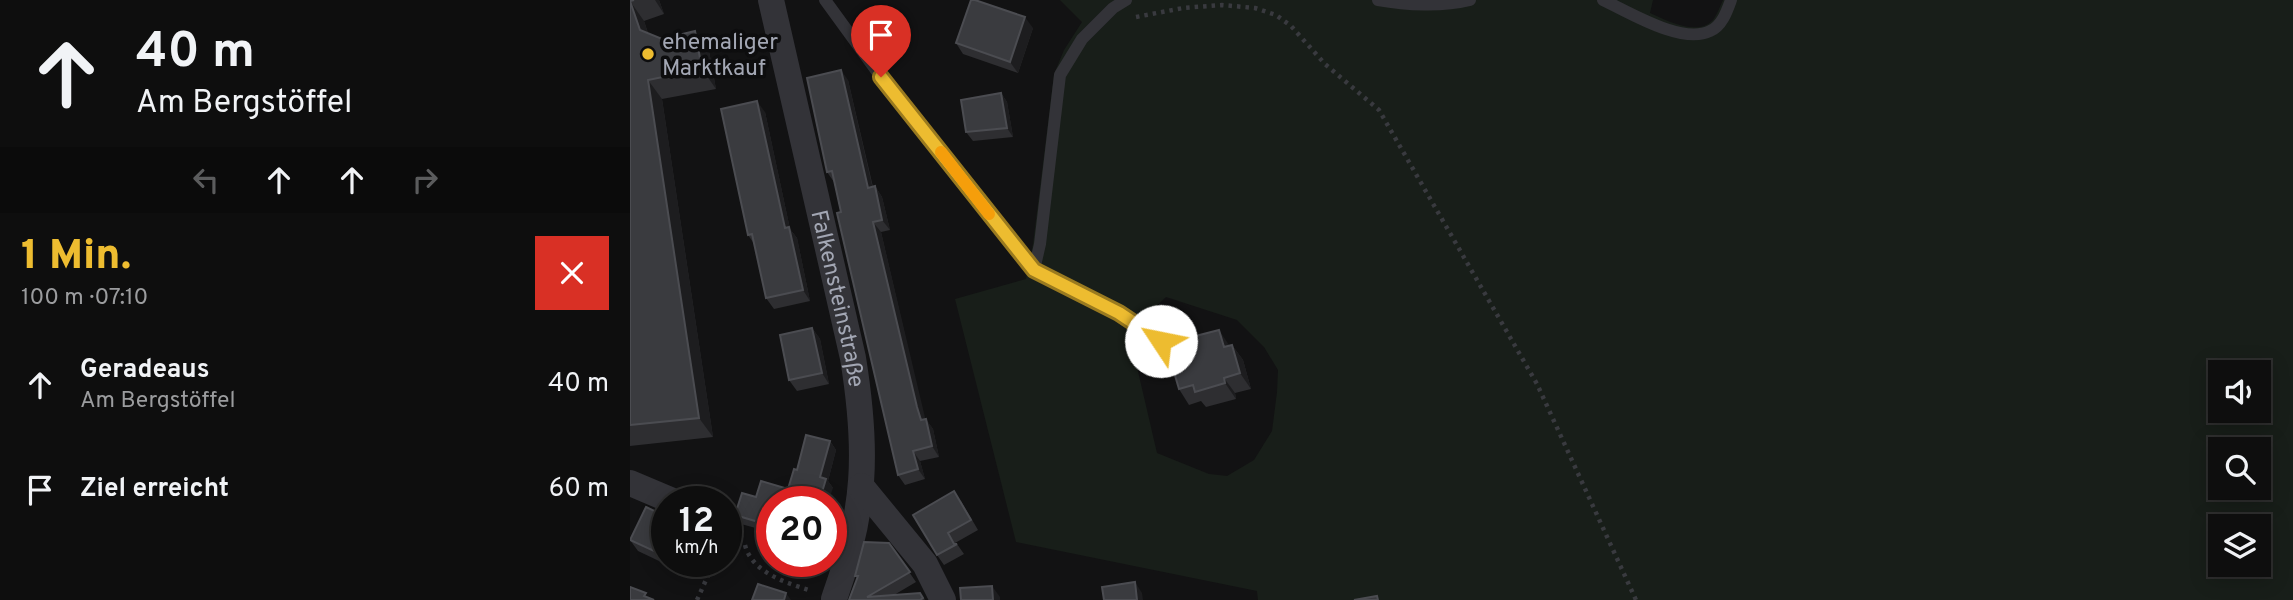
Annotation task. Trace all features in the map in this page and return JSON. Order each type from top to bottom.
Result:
[{"type":"street","name":"Falkensteinstraße","points":[[771,0],[853,358],[861,406],[863,459],[857,523],[834,599]]},
{"type":"street","points":[[630,484],[651,492]]},
{"type":"street","points":[[861,486],[925,564],[943,600]]},
{"type":"lane","points":[[825,0],[881,77],[1034,270],[1119,313],[1161,341]]},
{"type":"lane","points":[[1034,270],[1040,244],[1060,75],[1082,39],[1126,0]]},
{"type":"lane","points":[[1378,0],[1398,3],[1459,3],[1470,0]]},
{"type":"lane","points":[[1603,0],[1668,31],[1690,34],[1710,32],[1723,19],[1731,0]]},
{"type":"path","points":[[1097,24],[1183,8],[1222,5],[1255,8],[1276,15],[1291,26],[1325,64],[1379,110],[1537,384],[1636,600]]},
{"type":"path","points":[[746,544],[748,555],[757,567],[794,585],[834,599]]},
{"type":"path","points":[[697,600],[707,577]]},
{"type":"shaded area","points":[[1060,0],[1653,0],[1650,13],[1682,26],[1699,27],[1713,20],[1723,0],[2293,0],[2293,600],[1258,600],[1257,591],[1016,542],[955,299],[1026,279],[1033,244],[1054,74],[1064,50],[1082,22]],"holes":[[[1166,297],[1237,320],[1264,347],[1278,370],[1272,431],[1254,460],[1227,476],[1209,474],[1157,453],[1130,337],[1145,317]]]},
{"type":"building","points":[[971,0],[1025,17],[1010,62],[956,43]]},
{"type":"building","points":[[630,1],[640,30],[662,39],[695,31],[702,69],[648,80],[699,418],[630,425]]},
{"type":"building","points":[[841,70],[868,188],[875,186],[882,220],[873,222],[917,407],[921,420],[926,419],[932,446],[913,451],[918,469],[898,475],[837,213],[841,212],[832,171],[827,172],[807,78]]},
{"type":"building","points":[[1001,93],[1007,128],[966,132],[961,100]]},
{"type":"building","points":[[757,101],[785,228],[789,227],[803,290],[766,298],[752,234],[748,235],[721,109]]},
{"type":"building","points":[[812,328],[822,373],[789,380],[780,335]]},
{"type":"building","points":[[1219,330],[1224,347],[1232,345],[1240,373],[1224,378],[1225,383],[1195,392],[1193,385],[1179,389],[1169,355],[1175,353],[1172,342]]},
{"type":"building","points":[[806,435],[830,441],[820,477],[826,479],[824,486],[789,486],[794,469],[797,470]]},
{"type":"building","points":[[761,481],[778,486],[759,486]]},
{"type":"building","points":[[954,491],[971,520],[948,533],[954,544],[957,544],[937,555],[913,515]]},
{"type":"building","points":[[742,493],[756,497],[756,521],[742,517]]},
{"type":"building","points":[[646,507],[651,509],[651,550],[630,540]]},
{"type":"building","points":[[864,542],[889,543],[910,572],[867,597],[920,593],[923,598],[849,600],[858,576],[855,576]]},
{"type":"building","points":[[1135,582],[1137,600],[1104,600],[1102,587]]},
{"type":"building","points":[[758,584],[786,593],[784,600],[752,600]]},
{"type":"building","points":[[992,586],[993,600],[961,600],[960,588]]},
{"type":"building","points":[[630,587],[646,593],[644,596],[654,600],[630,600]]},
{"type":"building","points":[[1377,596],[1378,600],[1354,600]]},
{"type":"slow traffic","points":[[941,152],[989,214]]},
{"type":"place","name":"ehemaliger Marktkauf","points":[[648,54]]},
{"type":"route","points":[[881,77],[1034,270],[1119,313],[1161,341]]}]
